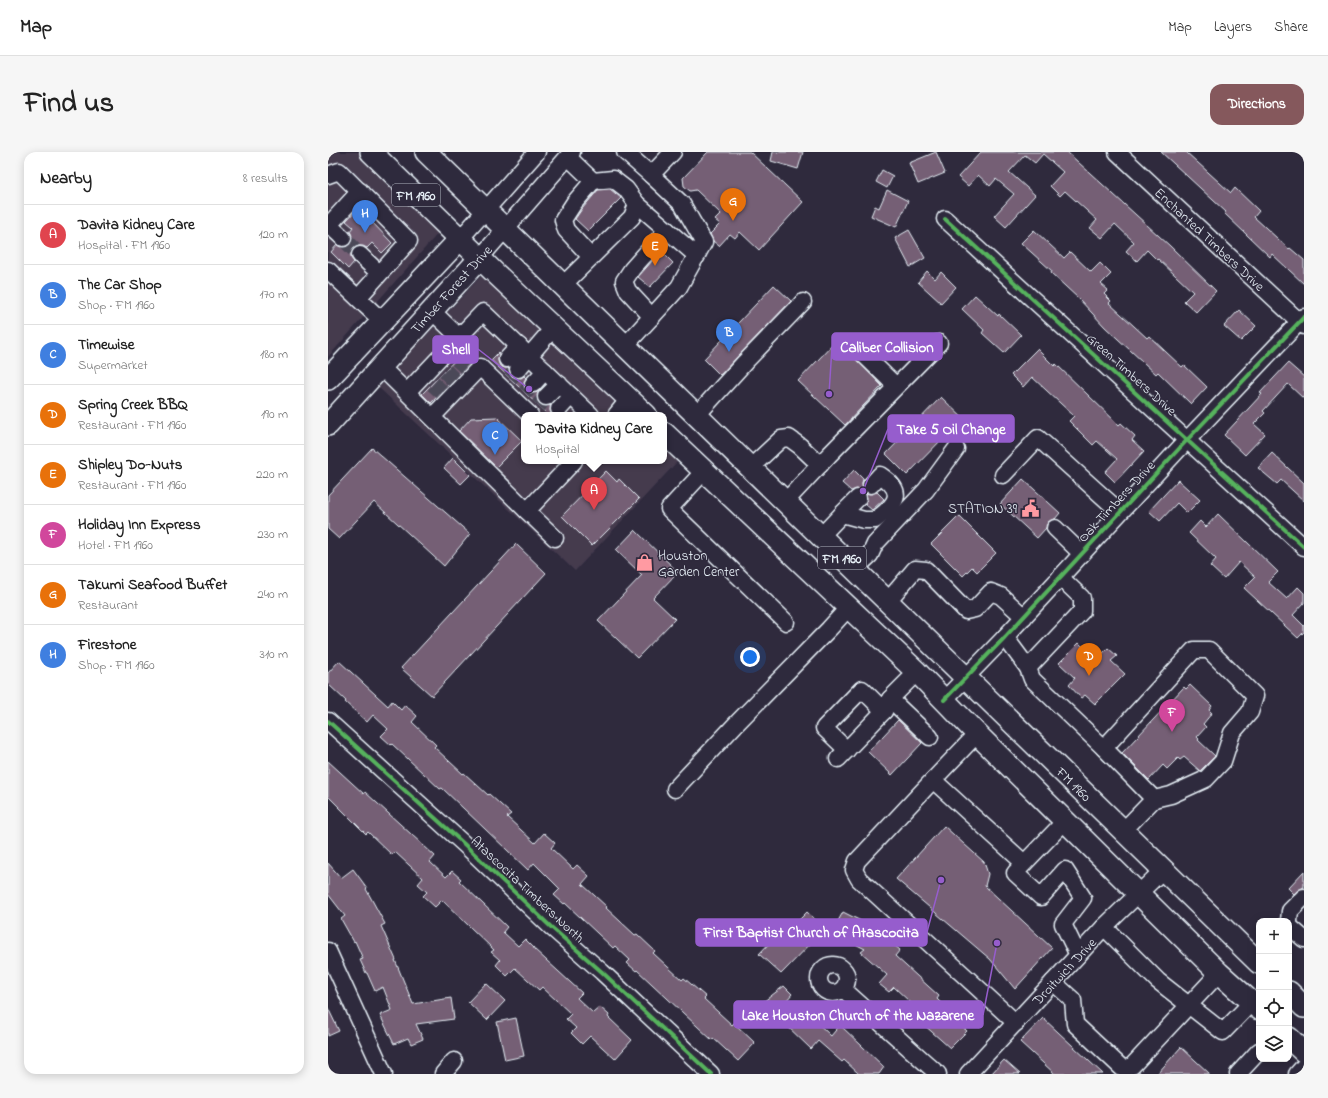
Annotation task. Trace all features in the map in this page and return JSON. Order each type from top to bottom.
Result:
[{"type":"main road","name":"FM 1960","points":[[371,152],[460,239],[643,412]]},
{"type":"main road","name":"FM 1960","points":[[426,152],[1256,960]]},
{"type":"main road","name":"Timber Forest Drive","points":[[328,379],[460,239]]},
{"type":"main road","name":"Timber Forest Drive","points":[[330,420],[381,367],[480,258]]},
{"type":"main road","name":"FM 1960","points":[[667,436],[917,672],[976,734],[1066,820],[1219,972],[1256,1006]]},
{"type":"main road","points":[[1292,1041],[1304,1052]]},
{"type":"street","name":"Timber Forest Drive","points":[[460,239],[536,152]]},
{"type":"street","points":[[625,152],[682,204],[704,242],[679,287],[625,346]]},
{"type":"street","points":[[650,175],[673,152]]},
{"type":"street","name":"Enchanted Timbers Drive","points":[[1117,152],[1303,322]]},
{"type":"street","name":"Timber Forest Drive","points":[[480,258],[570,155]]},
{"type":"street","points":[[570,155],[593,181]]},
{"type":"street","points":[[328,175],[339,171],[409,241],[358,298]]},
{"type":"street","points":[[591,256],[566,230],[564,220],[574,203],[593,181],[613,179],[626,190],[637,204],[697,256]]},
{"type":"street","points":[[343,238],[328,226],[360,191]]},
{"type":"street","points":[[563,285],[632,217],[637,204]]},
{"type":"street","name":"Green Timbers Drive","points":[[945,219],[1304,546]]},
{"type":"street","points":[[652,317],[628,291],[624,281],[632,269],[667,230]]},
{"type":"street","points":[[360,255],[380,273]]},
{"type":"street","points":[[328,270],[382,321]]},
{"type":"street","points":[[696,416],[803,302]]},
{"type":"street","points":[[432,311],[459,337],[461,362],[437,388],[432,417]]},
{"type":"street","points":[[459,337],[483,312],[587,412]]},
{"type":"street","name":"Oak Timbers Drive","points":[[944,700],[1005,638],[1188,439],[1303,322]]},
{"type":"street","points":[[504,373],[524,351],[554,327]]},
{"type":"street","points":[[785,502],[939,343]]},
{"type":"street","points":[[855,346],[896,386]]},
{"type":"street","points":[[461,362],[504,373],[525,393],[536,408],[559,384]]},
{"type":"street","points":[[407,392],[437,388],[461,362]]},
{"type":"street","points":[[381,367],[555,538]]},
{"type":"street","points":[[525,393],[545,371]]},
{"type":"street","points":[[559,409],[571,396]]},
{"type":"street","points":[[618,412],[629,399]]},
{"type":"street","points":[[750,468],[781,439],[789,438],[820,465]]},
{"type":"street","points":[[1003,475],[1038,438],[1120,512]]},
{"type":"street","points":[[854,570],[870,555],[875,544],[926,490],[956,449]]},
{"type":"street","points":[[527,511],[571,464]]},
{"type":"street","points":[[704,470],[669,509],[786,622]]},
{"type":"street","points":[[842,514],[864,520],[876,520],[893,505],[897,498],[895,490],[889,481],[880,475],[871,485]]},
{"type":"street","points":[[820,537],[858,498]]},
{"type":"street","points":[[1055,528],[1082,554]]},
{"type":"street","points":[[887,602],[915,569],[926,570],[966,611],[975,609],[991,592],[1000,596],[1024,617]]},
{"type":"street","points":[[1028,668],[1082,610],[1082,598],[1060,577]]},
{"type":"street","points":[[675,789],[736,724],[830,629],[849,607]]},
{"type":"street","points":[[1005,638],[1028,668],[1032,679],[1104,748],[1154,799]]},
{"type":"street","points":[[1104,748],[1194,650],[1209,650],[1255,696],[1250,712],[1232,733],[1223,761],[1206,779],[1171,795],[1154,799],[1123,831]]},
{"type":"street","points":[[917,672],[887,705],[843,755],[824,728],[862,689],[887,705],[930,736]]},
{"type":"street","name":"Atascocita Timbers North","points":[[328,721],[464,844],[551,927],[602,972],[711,1074]]},
{"type":"street","points":[[976,734],[857,861],[854,870],[859,880],[1016,1023]]},
{"type":"street","points":[[933,780],[1024,863]]},
{"type":"street","points":[[1066,820],[1015,873],[1041,897],[1065,870],[1083,898],[1063,924],[1078,955]]},
{"type":"street","name":"Droitwich Drive","points":[[968,1074],[1104,927],[1163,870]]},
{"type":"street","points":[[1289,918],[1290,911],[1304,897]]},
{"type":"street","points":[[1104,927],[1158,981],[1223,1032],[1256,1006]]},
{"type":"street","points":[[1292,929],[1304,939]]},
{"type":"street","points":[[328,951],[333,979],[384,1074]]},
{"type":"street","points":[[1054,982],[1073,1000],[1075,1024],[1124,1069],[1132,1066],[1219,972]]},
{"type":"street","points":[[843,989],[938,1074]]},
{"type":"street","points":[[1238,1074],[1256,1054]]},
{"type":"street","points":[[443,1074],[454,1061]]},
{"type":"street","points":[[1297,1074],[1304,1066]]},
{"type":"shaded area","points":[[328,152],[376,152],[449,221],[328,357]]},
{"type":"shaded area","points":[[495,261],[656,412],[521,412],[521,464],[667,464],[667,422],[692,446],[575,571],[378,387]]},
{"type":"building","points":[[708,152],[750,152],[803,202],[759,250],[740,232],[735,238],[730,234],[719,246],[713,241],[710,234],[720,224],[715,220],[721,214],[696,190],[690,191],[684,186],[683,178]]},
{"type":"building","points":[[773,152],[803,152],[798,169],[771,161]]},
{"type":"building","points":[[936,152],[945,173],[918,184],[909,163]]},
{"type":"building","points":[[981,152],[1067,152],[1170,246],[1216,291],[1196,312],[1184,301],[1193,292],[1147,250],[1137,261],[1126,251],[1134,242],[1115,224],[1102,238],[1090,228],[1097,220],[1065,191],[1060,196],[1050,186],[1063,172],[1043,154],[1035,163],[1025,155],[1009,172],[1035,195],[1006,227],[994,216],[1014,194],[996,179],[990,186],[978,175],[968,186],[958,177]]},
{"type":"building","points":[[1161,152],[1186,152],[1231,193],[1235,188],[1259,211],[1254,217],[1289,249],[1290,248],[1304,260],[1304,284],[1272,254],[1270,257],[1224,213],[1226,212]]},
{"type":"building","points":[[882,170],[893,176],[887,188],[876,182]]},
{"type":"building","points":[[610,189],[621,198],[588,231],[575,219],[598,190]]},
{"type":"building","points":[[887,190],[908,201],[896,227],[871,216],[875,206],[879,208]]},
{"type":"building","points":[[359,207],[371,218],[370,220],[392,243],[382,253],[372,243],[367,248],[357,246],[351,252],[351,258],[354,262],[348,269],[331,252],[337,245],[345,247],[350,244],[352,236],[350,231],[353,227],[346,221]]},
{"type":"building","points":[[909,230],[925,258],[910,267],[895,238]]},
{"type":"building","points":[[1034,230],[1064,258],[1070,252],[1091,272],[1100,263],[1111,274],[1101,284],[1108,290],[1104,294],[1111,301],[1109,303],[1147,338],[1149,336],[1182,367],[1184,365],[1207,387],[1191,404],[1158,372],[1156,374],[1105,327],[1079,299],[1051,273],[1052,271],[1021,243]]},
{"type":"building","points":[[661,251],[673,263],[650,287],[638,277]]},
{"type":"building","points":[[927,271],[935,279],[941,272],[956,287],[941,303],[918,282]]},
{"type":"building","points":[[774,285],[791,301],[720,375],[704,359]]},
{"type":"building","points":[[975,295],[998,316],[999,314],[1021,335],[1004,353],[982,333],[984,330],[962,309]]},
{"type":"building","points":[[1239,310],[1256,326],[1241,341],[1224,326]]},
{"type":"building","points":[[837,340],[882,386],[845,425],[798,381]]},
{"type":"building","points":[[467,348],[476,356],[431,403],[422,394]]},
{"type":"building","points":[[1037,349],[1054,366],[1056,364],[1119,425],[1121,423],[1135,436],[1132,440],[1144,451],[1115,482],[1105,472],[1117,459],[1097,441],[1093,445],[1069,421],[1074,416],[1032,377],[1023,387],[1011,375]]},
{"type":"building","points":[[499,352],[498,361],[500,366],[509,368],[509,372],[516,378],[521,378],[524,376],[526,378],[524,386],[526,391],[531,393],[539,391],[537,400],[543,406],[551,405],[550,412],[545,412],[491,360]]},
{"type":"building","points":[[1288,363],[1304,377],[1304,399],[1288,384],[1263,411],[1265,413],[1254,424],[1265,434],[1245,455],[1224,435]]},
{"type":"building","points":[[941,397],[970,425],[957,438],[950,431],[907,475],[886,454]]},
{"type":"building","points":[[497,417],[521,440],[521,442],[496,467],[459,431],[471,418]]},
{"type":"building","points":[[372,448],[470,534],[444,566],[374,502],[339,539],[328,529],[328,495]]},
{"type":"building","points":[[1272,453],[1304,483],[1304,501],[1281,480],[1277,484],[1258,468]]},
{"type":"building","points":[[453,458],[470,475],[461,484],[444,468]]},
{"type":"building","points":[[854,470],[863,479],[862,483],[864,491],[856,489],[851,491],[842,483]]},
{"type":"building","points":[[606,471],[617,482],[619,479],[639,499],[592,546],[562,516]]},
{"type":"building","name":"STATION 39","points":[[1023,479],[1060,513],[1055,519],[1048,522],[1046,528],[1037,538],[1000,504]]},
{"type":"building","points":[[1178,480],[1200,500],[1187,513],[1177,503],[1160,521],[1149,511]]},
{"type":"building","points":[[877,492],[884,499],[872,510],[865,504],[867,500],[866,493],[869,494]]},
{"type":"building","points":[[1218,514],[1278,572],[1268,582],[1287,599],[1298,587],[1304,593],[1304,603],[1293,615],[1304,626],[1304,632],[1298,638],[1244,588],[1255,577],[1239,562],[1224,579],[1210,566],[1216,559],[1189,533],[1200,521],[1206,527]]},
{"type":"building","points":[[959,516],[996,553],[977,572],[972,567],[963,576],[931,544]]},
{"type":"building","points":[[635,530],[678,572],[653,598],[675,619],[637,658],[598,621],[642,575],[616,550]]},
{"type":"building","points":[[516,544],[546,573],[432,696],[401,668]]},
{"type":"building","points":[[1079,643],[1087,651],[1093,645],[1102,654],[1108,648],[1117,656],[1111,661],[1125,674],[1095,704],[1085,695],[1081,698],[1069,685],[1075,678],[1059,663]]},
{"type":"building","points":[[339,661],[388,706],[392,701],[401,710],[405,705],[417,716],[412,722],[436,745],[434,747],[463,774],[464,773],[511,814],[507,817],[535,843],[544,833],[555,843],[551,848],[573,869],[577,865],[589,876],[582,884],[635,935],[637,934],[655,951],[653,953],[682,980],[684,978],[706,997],[704,999],[732,1025],[734,1023],[755,1043],[738,1061],[713,1038],[712,1040],[637,970],[636,971],[627,963],[630,960],[615,946],[613,948],[565,903],[564,904],[554,895],[560,889],[534,863],[528,870],[442,788],[440,789],[392,744],[391,745],[381,736],[388,729],[373,715],[367,722],[345,702],[346,701],[328,684],[328,673]]},
{"type":"building","points":[[1190,685],[1212,706],[1209,710],[1212,713],[1203,724],[1206,727],[1197,737],[1199,739],[1198,740],[1215,756],[1200,771],[1184,757],[1180,760],[1178,758],[1167,769],[1163,765],[1149,780],[1122,753],[1184,687],[1186,689]]},
{"type":"building","points":[[898,720],[922,743],[892,775],[868,752]]},
{"type":"building","points":[[328,761],[364,794],[365,792],[435,856],[430,862],[446,877],[452,871],[461,879],[459,881],[507,927],[503,932],[518,946],[525,939],[582,993],[577,998],[593,1013],[600,1007],[609,1015],[608,1017],[632,1040],[615,1059],[590,1036],[582,1044],[571,1033],[576,1028],[566,1019],[571,1014],[542,987],[539,990],[515,968],[507,976],[496,965],[500,960],[491,952],[494,950],[442,900],[435,907],[423,896],[427,892],[418,884],[423,878],[395,852],[392,855],[368,832],[366,834],[328,796]]},
{"type":"building","points":[[944,826],[984,862],[988,874],[985,886],[1052,948],[1015,989],[990,959],[896,879]]},
{"type":"building","points":[[328,863],[341,878],[353,869],[367,888],[366,889],[385,924],[381,926],[413,1004],[451,998],[454,1019],[416,1024],[423,1039],[411,1044],[408,1038],[394,1044],[380,1015],[392,1010],[383,987],[375,991],[360,960],[363,959],[355,941],[354,942],[341,919],[345,916],[328,894]]},
{"type":"building","points":[[1304,871],[1304,887],[1294,894],[1288,888]]},
{"type":"building","points":[[807,912],[825,929],[781,974],[759,954],[778,934],[782,937]]},
{"type":"building","points":[[843,912],[873,927],[900,950],[895,956],[939,996],[937,999],[942,1004],[935,1012],[955,1028],[959,1024],[967,1031],[950,1048],[923,1024],[907,1007],[911,1003],[894,987],[889,992],[879,984],[887,975],[861,952],[865,949],[832,932]]},
{"type":"building","points":[[486,983],[505,1001],[487,1020],[468,1002]]},
{"type":"building","points":[[784,986],[792,994],[786,1001],[800,1020],[806,1012],[831,1036],[840,1025],[884,1067],[879,1074],[859,1074],[844,1060],[842,1062],[818,1041],[811,1049],[783,1022],[781,1024],[763,1002]]},
{"type":"building","points":[[328,1008],[339,1031],[328,1036]]},
{"type":"building","points":[[516,1018],[524,1056],[505,1060],[497,1022]]},
{"type":"building","points":[[1043,1018],[1103,1074],[1055,1074],[1020,1042]]},
{"type":"building","points":[[1181,1047],[1210,1074],[1157,1074]]},
{"type":"building","points":[[1004,1060],[1020,1074],[991,1074]]},
{"type":"tunnel","points":[[343,238],[360,255]]},
{"type":"tunnel","points":[[457,359],[466,367]]},
{"type":"tunnel","points":[[510,378],[518,369]]},
{"type":"tunnel","points":[[445,371],[454,380]]},
{"type":"tunnel","points":[[433,384],[442,392]]},
{"type":"tunnel","points":[[525,393],[533,384]]},
{"type":"tunnel","points":[[538,406],[546,397]]},
{"type":"cycle path","points":[[945,219],[1304,547]]},
{"type":"cycle path","points":[[944,700],[1005,637],[1188,439],[1304,317]]},
{"type":"cycle path","points":[[328,721],[464,844],[551,927],[602,972],[711,1074]]},
{"type":"place","name":"Takumi Seafood Buffet","points":[[733,221]]},
{"type":"place","name":"Firestone","points":[[365,233]]},
{"type":"place","name":"Shipley Do-Nuts","points":[[655,266]]},
{"type":"place","name":"The Car Shop","points":[[729,352]]},
{"type":"place","name":"Shell","points":[[529,389]]},
{"type":"place","name":"Caliber Collision","points":[[829,394]]},
{"type":"place","name":"Timewise","points":[[495,455]]},
{"type":"place","name":"Take 5 Oil Change","points":[[863,491]]},
{"type":"place","name":"STATION 39","points":[[1030,508]]},
{"type":"place","name":"Davita Kidney Care","points":[[594,510]]},
{"type":"place","name":"Houston Garden Center","points":[[645,563]]},
{"type":"place","name":"Spring Creek BBQ","points":[[1089,676]]},
{"type":"place","name":"Holiday Inn Express","points":[[1172,732]]},
{"type":"place","name":"First Baptist Church of Atascocita","points":[[941,880]]},
{"type":"place","name":"Lake Houston Church of the Nazarene","points":[[997,943]]}]
